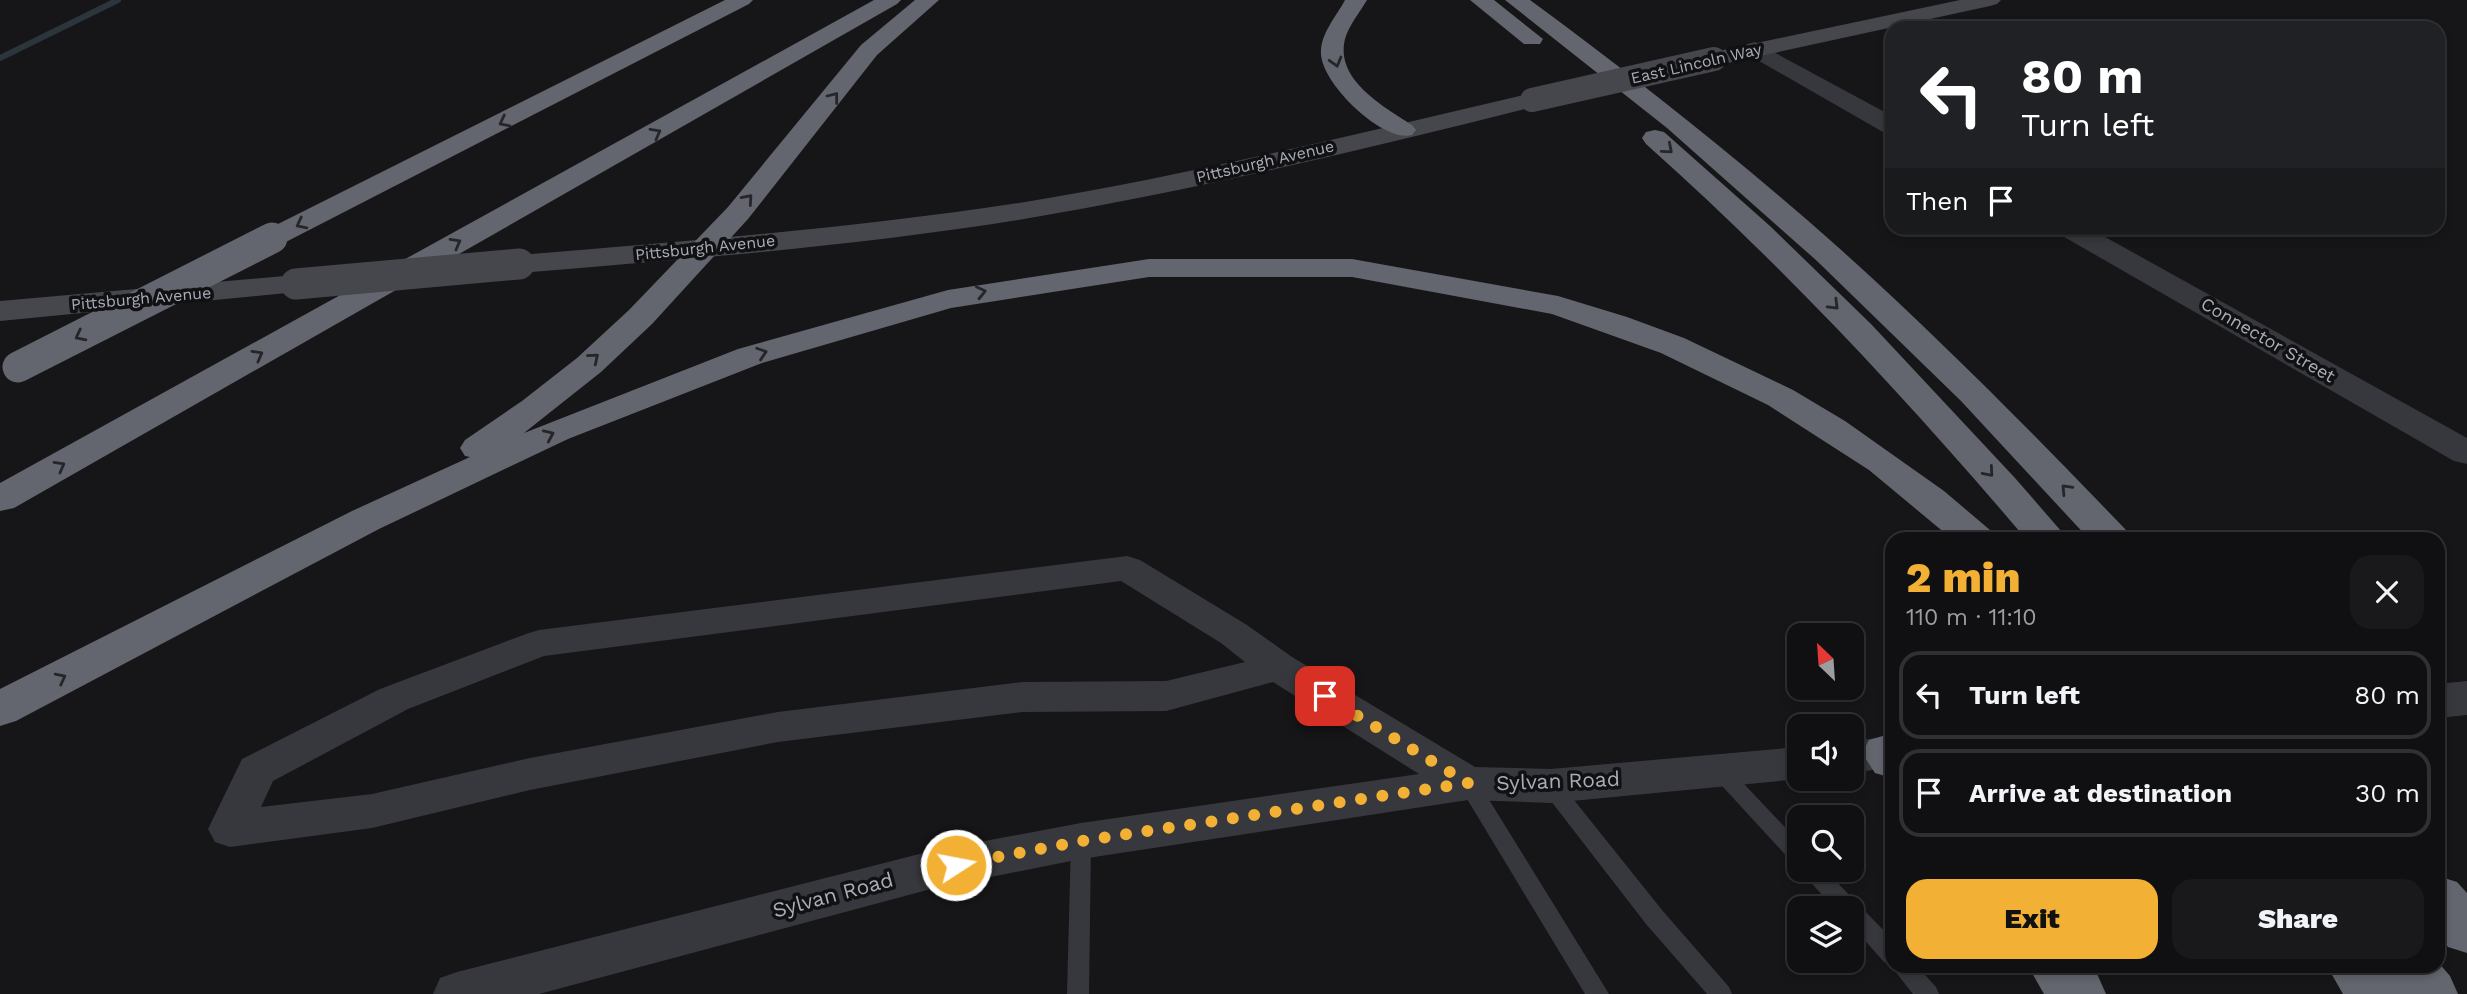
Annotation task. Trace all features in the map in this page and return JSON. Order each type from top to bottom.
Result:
[{"type":"highway","points":[[565,91],[720,0]]},
{"type":"highway","points":[[9,372],[742,0]]},
{"type":"highway","points":[[0,499],[890,0]]},
{"type":"highway","points":[[227,591],[430,478],[486,442],[600,354],[706,248],[791,150],[869,50],[928,0]]},
{"type":"highway","points":[[1356,0],[1335,36],[1332,54],[1335,65],[1351,90],[1368,106],[1403,130]]},
{"type":"highway","points":[[1481,0],[1624,112],[1770,242],[1909,383],[2042,532]]},
{"type":"highway","points":[[1516,0],[1684,127],[1811,237],[1927,346],[2105,532]]},
{"type":"highway","points":[[1550,0],[1609,56],[1775,188],[1859,261],[1882,285],[1927,346]]},
{"type":"highway","points":[[0,709],[227,591],[485,462],[600,414],[756,355],[908,310],[1023,283],[1090,272],[1218,262],[1280,262],[1401,272],[1531,298],[1633,330],[1697,355],[1756,383],[1833,427],[1917,488],[1968,532]]},
{"type":"highway","points":[[2445,906],[2467,930]]},
{"type":"highway","points":[[2061,973],[2078,994]]},
{"type":"highway","points":[[2360,973],[2378,994]]},
{"type":"highway","points":[[2413,973],[2430,994]]},
{"type":"main road","name":"East Lincoln Way","points":[[1891,21],[1990,0]]},
{"type":"main road","name":"East Lincoln Way","points":[[1403,130],[1885,22]]},
{"type":"main road","name":"Pittsburgh Avenue","points":[[0,311],[706,248],[907,226],[1036,208],[1148,188],[1403,130]]},
{"type":"street","points":[[1755,50],[1885,123]]},
{"type":"street","name":"Connector Street","points":[[2081,235],[2467,453]]},
{"type":"street","points":[[1278,667],[1166,696],[1023,697],[778,727],[530,774],[372,810],[230,829],[257,770],[394,699],[539,643],[803,607],[1127,568],[1234,635],[1278,667],[1468,783]]},
{"type":"street","name":"Sylvan Road","points":[[457,994],[931,870],[1081,841],[1468,783],[1550,786],[1787,763]]},
{"type":"lane","points":[[1720,771],[1787,843]]},
{"type":"lane","points":[[1468,783],[1598,994]]},
{"type":"lane","points":[[1550,786],[1654,917],[1721,994]]},
{"type":"lane","points":[[1078,994],[1081,841]]},
{"type":"lane","points":[[1823,882],[1837,896]]},
{"type":"lane","points":[[1864,925],[1885,947]]},
{"type":"lane","points":[[1908,973],[1928,994]]},
{"type":"waterway","points":[[0,58],[118,0]]},
{"type":"route","points":[[956,865],[1081,841],[1468,783],[1325,696]]}]
